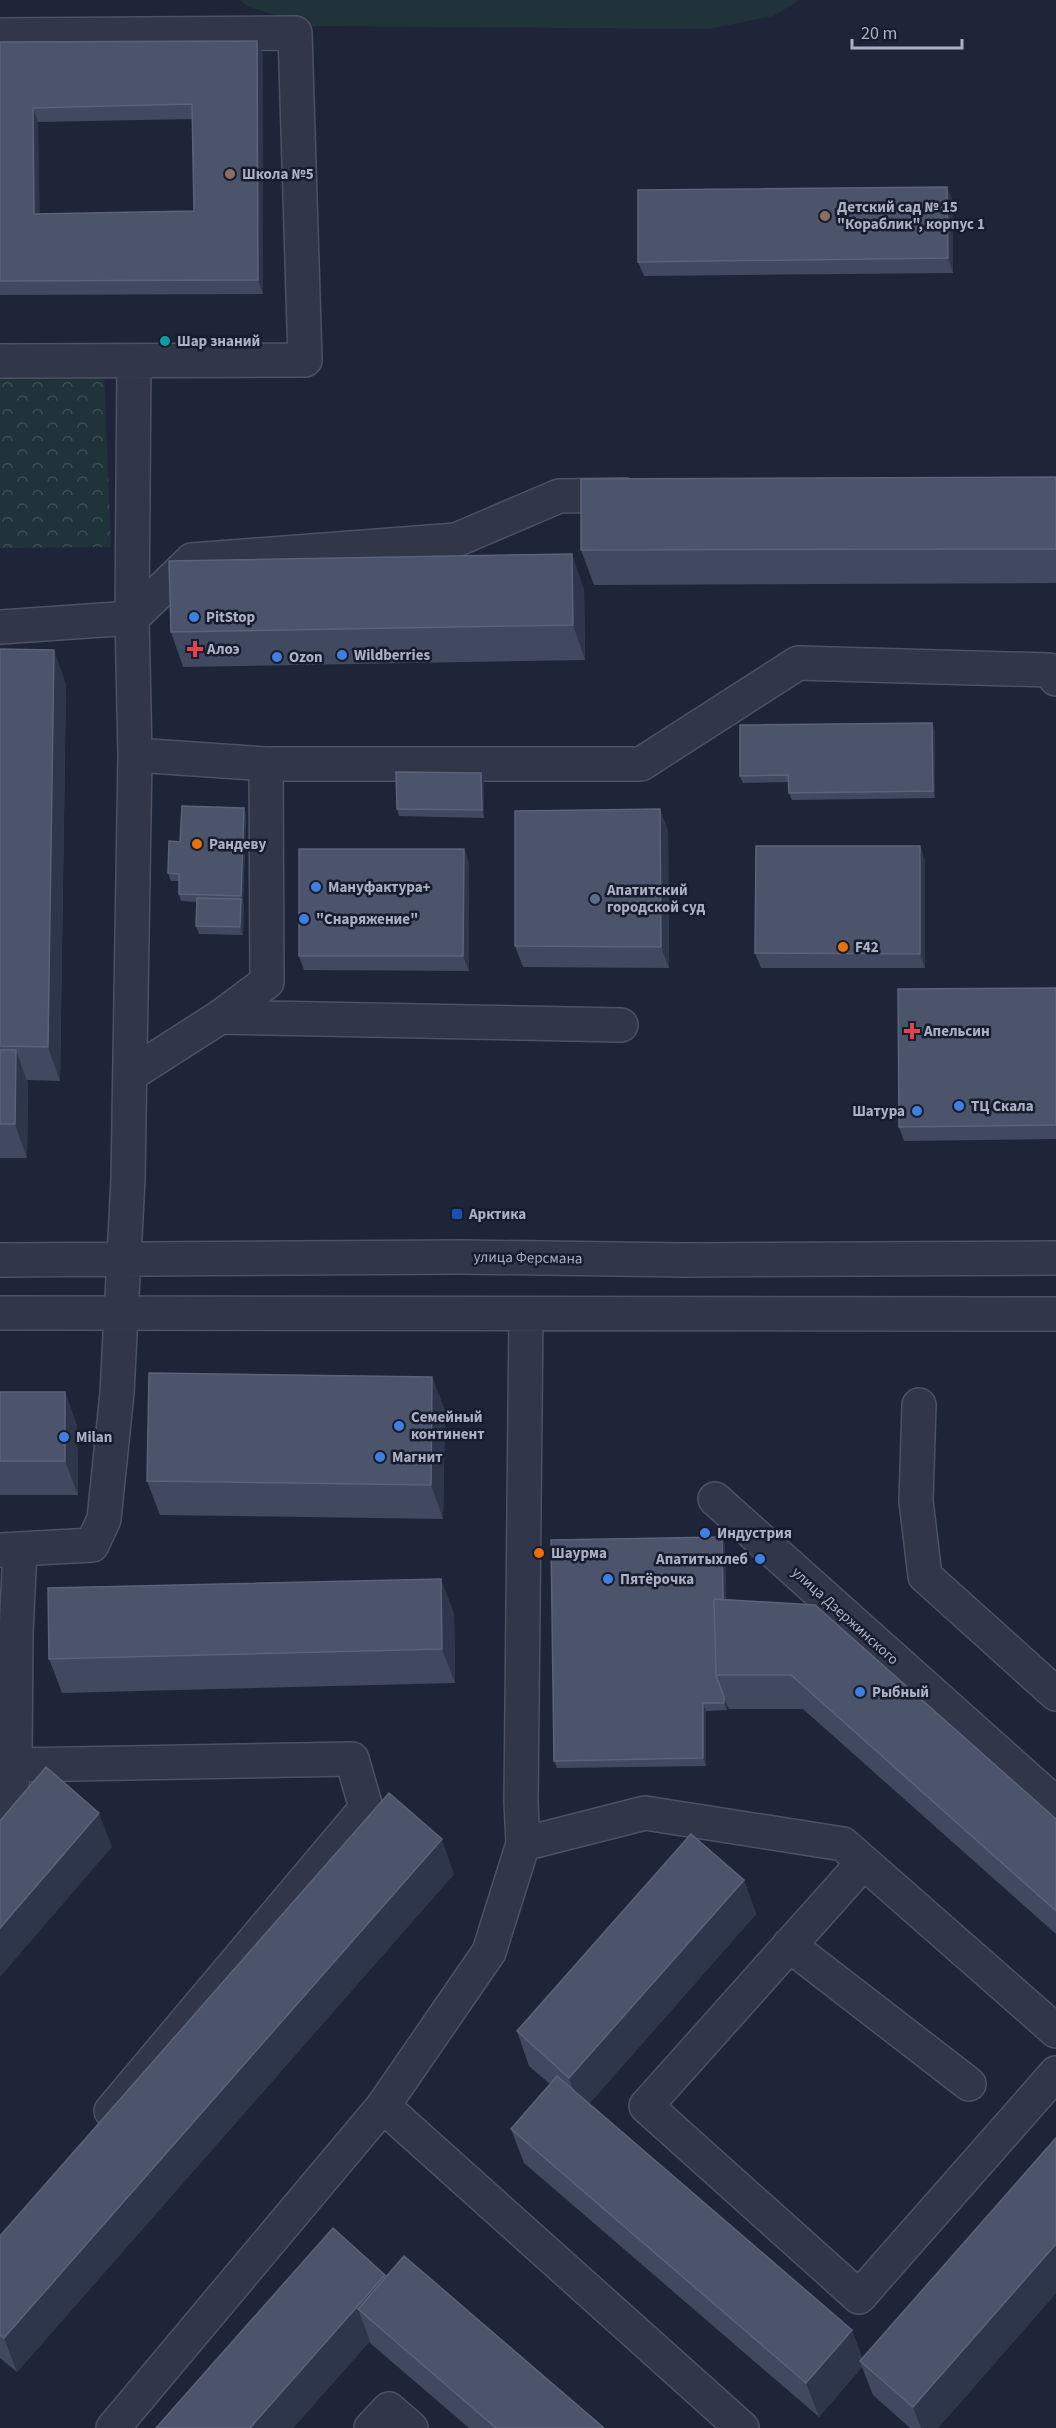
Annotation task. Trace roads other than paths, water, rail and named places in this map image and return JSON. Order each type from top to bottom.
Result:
[{"type":"street","points":[[0,35],[295,33],[304,360],[0,361]]},
{"type":"street","points":[[0,1819],[8,1809],[15,1765],[16,1633],[10,1550],[92,1545],[104,1519],[117,1393],[131,1074],[135,755],[132,618],[134,361]]},
{"type":"street","points":[[0,627],[132,618],[192,560],[456,540],[559,496],[653,495]]},
{"type":"street","points":[[135,755],[266,764],[641,764],[798,663],[1049,670],[1056,679]]},
{"type":"street","points":[[131,1074],[219,1017],[267,982],[266,764]]},
{"type":"street","points":[[219,1017],[621,1025]]},
{"type":"street","name":"улица Ферсмана","points":[[0,1260],[1056,1258]]},
{"type":"street","points":[[0,1313],[1056,1314]]},
{"type":"street","points":[[113,2428],[383,2106],[489,1952],[523,1844],[521,1790],[526,1314]]},
{"type":"street","points":[[919,1405],[916,1501],[925,1576],[1056,1694]]},
{"type":"street","name":"улица Дзержинского","points":[[715,1499],[1056,1804]]},
{"type":"street","points":[[15,1765],[352,1759],[366,1808],[92,2134]]},
{"type":"street","points":[[523,1844],[645,1813],[843,1845],[1056,2031]]},
{"type":"street","points":[[863,1863],[646,2106],[859,2297],[1056,2073]]},
{"type":"street","points":[[789,1945],[969,2084]]},
{"type":"street","points":[[383,2106],[742,2428]]},
{"type":"street","points":[[371,2428],[389,2409],[411,2428]]},
{"type":"place","name":"Школа №5","points":[[230,174]]},
{"type":"place","name":"Детский сад № 15 \"Кораблик\", корпус 1","points":[[825,216]]},
{"type":"place","name":"Шар знаний","points":[[165,341]]},
{"type":"place","name":"PitStop","points":[[194,617]]},
{"type":"place","name":"Алоэ","points":[[195,649]]},
{"type":"place","name":"Wildberries","points":[[342,655]]},
{"type":"place","name":"Ozon","points":[[277,657]]},
{"type":"place","name":"Рандеву","points":[[197,844]]},
{"type":"place","name":"Мануфактура+","points":[[316,887]]},
{"type":"place","name":"Апатитский городской суд","points":[[595,899]]},
{"type":"place","name":"\"Снаряжение\"","points":[[304,919]]},
{"type":"place","name":"F42","points":[[843,947]]},
{"type":"place","name":"Апельсин","points":[[912,1031]]},
{"type":"place","name":"ТЦ Скала","points":[[959,1106]]},
{"type":"place","name":"Шатура","points":[[917,1111]]},
{"type":"place","name":"Арктика","points":[[457,1214]]},
{"type":"place","name":"Семейный континент","points":[[399,1426]]},
{"type":"place","name":"Milan","points":[[64,1437]]},
{"type":"place","name":"Магнит","points":[[380,1457]]},
{"type":"place","name":"Индустрия","points":[[705,1533]]},
{"type":"place","name":"Шаурма","points":[[539,1553]]},
{"type":"place","name":"Апатитыхлеб","points":[[760,1559]]},
{"type":"place","name":"Пятёрочка","points":[[608,1579]]},
{"type":"place","name":"Рыбный","points":[[860,1692]]}]
